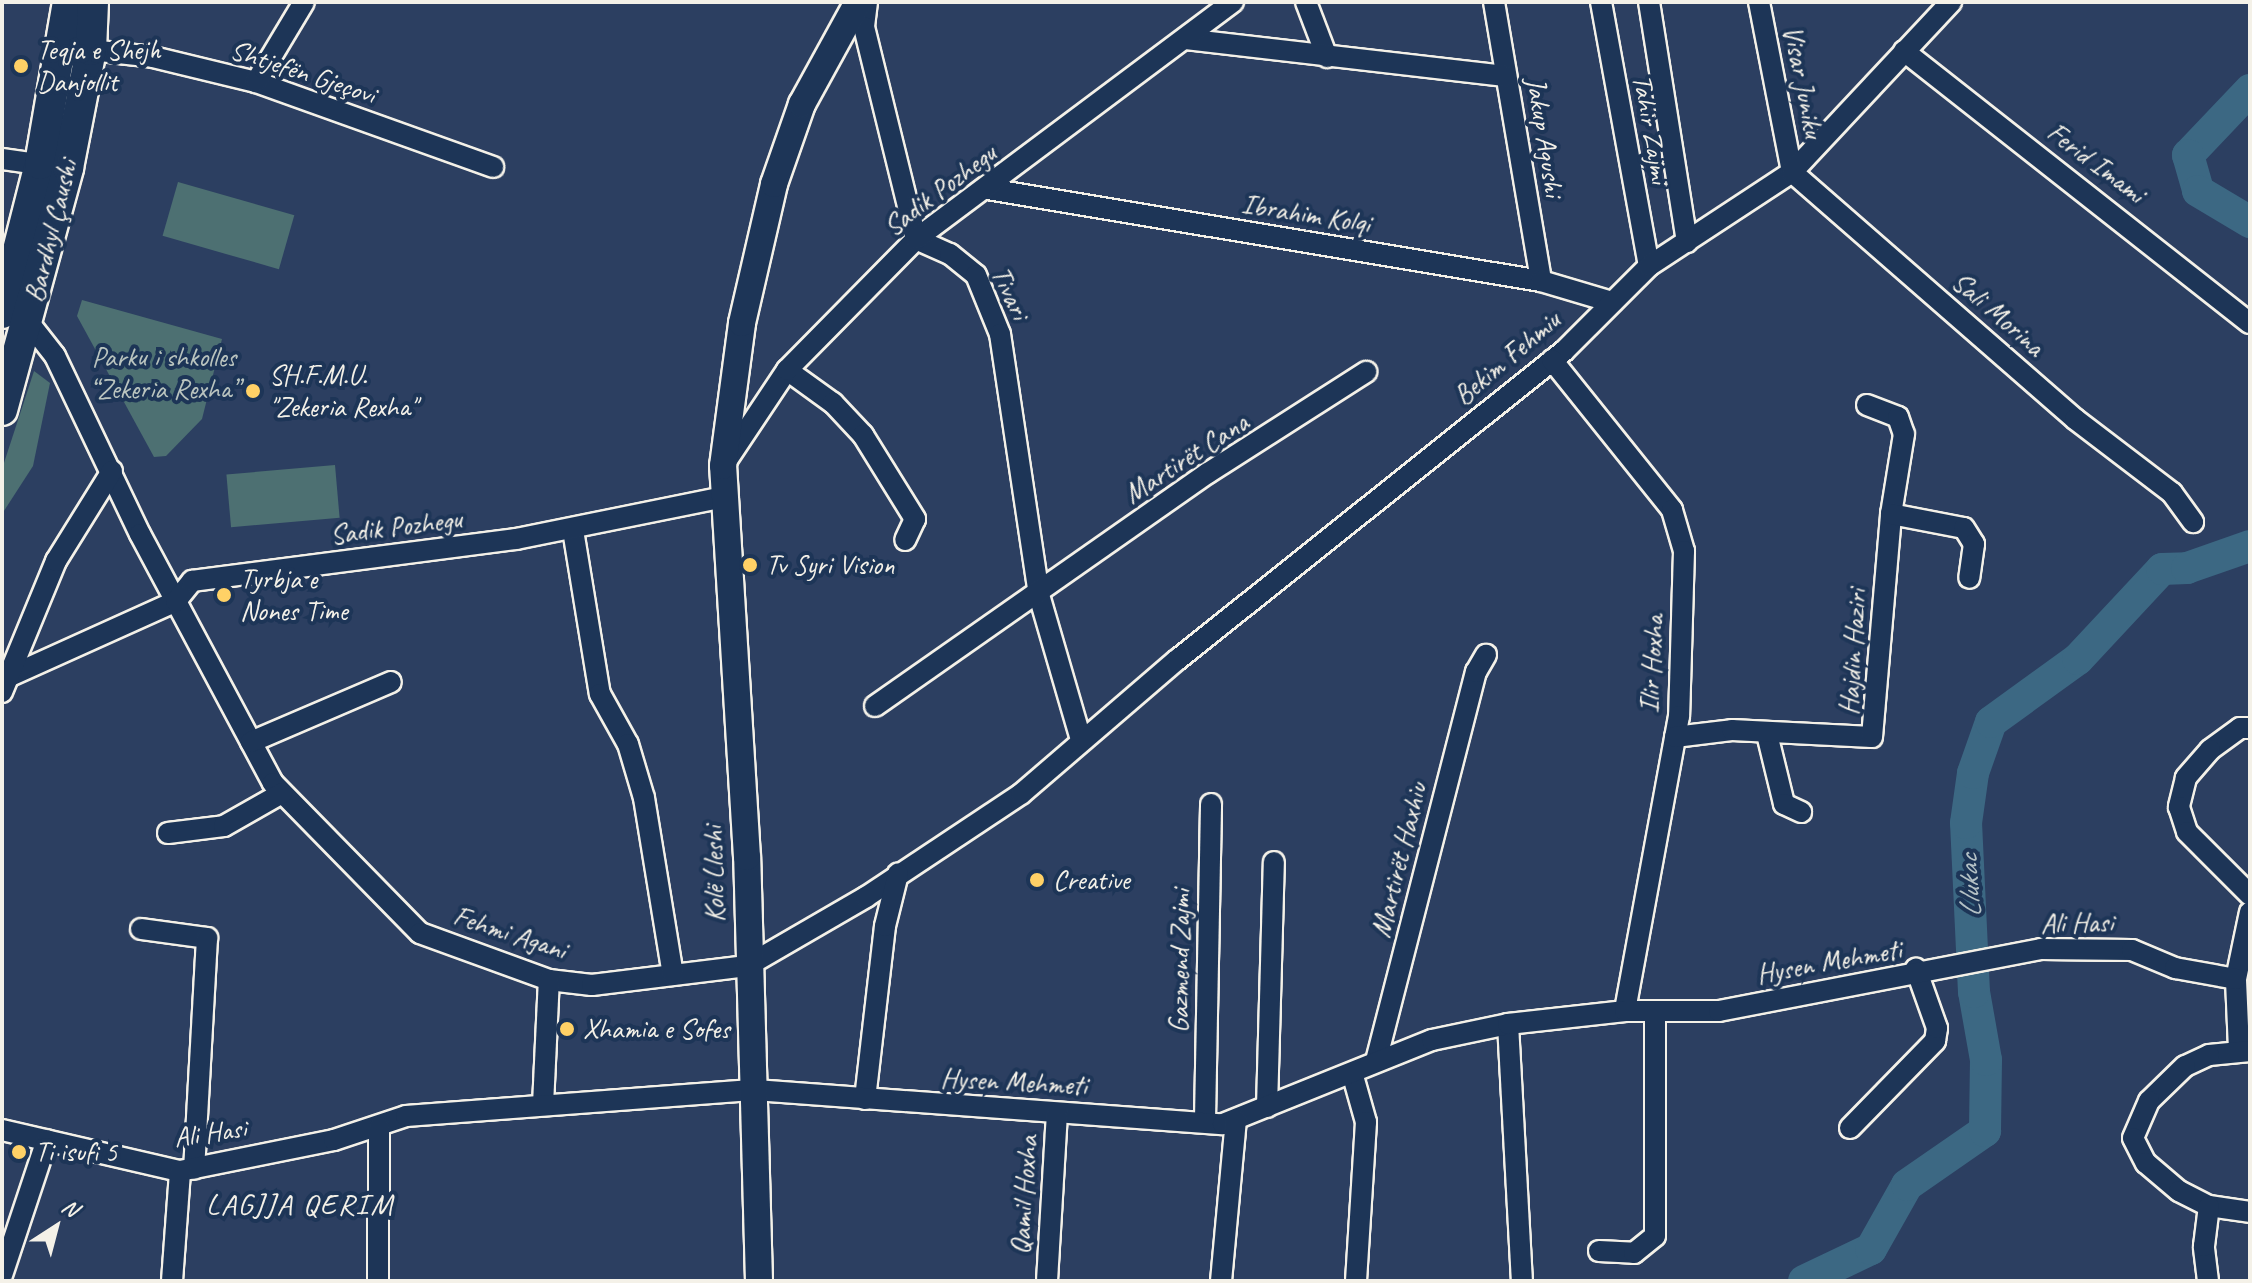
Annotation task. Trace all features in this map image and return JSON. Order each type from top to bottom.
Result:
[{"type":"main road","points":[[68,2],[78,48]]},
{"type":"main road","points":[[78,48],[93,2]]},
{"type":"main road","name":"Bardhyl Çaushi","points":[[2,410],[12,312],[54,166],[78,48]]},
{"type":"street","points":[[256,82],[304,2]]},
{"type":"street","name":"Kolë Lleshi","points":[[759,1281],[755,1090],[747,966],[747,857],[723,466],[742,323],[774,184],[802,104],[858,2]]},
{"type":"street","points":[[867,2],[864,27],[916,239]]},
{"type":"street","name":"Sadik Pozhegu","points":[[723,466],[787,370],[916,239],[988,189],[1233,2]]},
{"type":"street","points":[[1306,2],[1327,57]]},
{"type":"street","name":"Jakup Agushi","points":[[1494,2],[1541,281]]},
{"type":"street","name":"Tahir Zajmi","points":[[1601,2],[1649,266]]},
{"type":"street","name":"Tahir Zajmi","points":[[1649,2],[1687,242]]},
{"type":"street","name":"Visar Juniku","points":[[1759,2],[1792,172]]},
{"type":"street","name":"Bekim Fehmiu","points":[[1081,740],[1552,360],[1649,266],[1792,172],[1904,51],[1939,6]]},
{"type":"street","points":[[1185,39],[1506,76]]},
{"type":"street","name":"Shtjefën Gjeçovi","points":[[78,48],[153,57],[256,82],[493,167]]},
{"type":"street","name":"Ferid Imami","points":[[1904,51],[2250,323]]},
{"type":"street","points":[[2,159],[54,166]]},
{"type":"street","name":"Sali Morina","points":[[1792,172],[2075,419],[2172,493],[2193,522]]},
{"type":"street","name":"Ibrahim Kolqi","points":[[988,189],[1541,281],[1612,302]]},
{"type":"street","name":"Tivari","points":[[916,239],[950,254],[976,275],[1000,334],[1039,595],[1081,740]]},
{"type":"street","name":"Fehmi Agani","points":[[12,312],[55,356],[176,601],[251,742],[282,793],[420,933],[549,980],[592,985],[747,966],[1021,794],[1081,740]]},
{"type":"street","name":"Ilir Hoxha","points":[[1552,360],[1672,510],[1684,551],[1675,737],[1625,1011]]},
{"type":"street","points":[[787,370],[833,403],[863,435],[915,519],[905,540]]},
{"type":"street","name":"Martirët Cana","points":[[1039,595],[1208,473],[1366,372]]},
{"type":"street","name":"Hajdin Haziri","points":[[1675,737],[1732,730],[1866,739],[1876,730],[1891,514],[1904,434],[1898,417],[1867,405]]},
{"type":"street","points":[[5,684],[56,561],[112,471]]},
{"type":"street","name":"Sadik Pozhegu","points":[[176,601],[192,581],[573,530],[725,497]]},
{"type":"street","points":[[1891,514],[1964,528],[1974,544],[1969,578]]},
{"type":"street","points":[[573,530],[600,694],[628,744],[644,798],[673,975]]},
{"type":"street","points":[[875,706],[1039,595]]},
{"type":"street","points":[[5,684],[176,601]]},
{"type":"street","name":"Martirët Haxhiu","points":[[1376,1061],[1481,664]]},
{"type":"street","points":[[251,742],[391,682]]},
{"type":"street","points":[[2250,728],[2240,728],[2210,750],[2186,778],[2179,807],[2187,832],[2250,895]]},
{"type":"street","points":[[1767,734],[1784,804],[1801,812]]},
{"type":"street","points":[[168,833],[224,826],[282,793]]},
{"type":"street","name":"Gazmend Zajmi","points":[[1205,1119],[1211,804]]},
{"type":"street","points":[[1267,1107],[1274,862]]},
{"type":"street","points":[[865,1099],[885,926],[898,874]]},
{"type":"street","points":[[2250,912],[2236,979],[2245,1050],[2185,1066],[2149,1101],[2133,1138],[2146,1163],[2179,1191],[2209,1206],[2250,1212]]},
{"type":"street","points":[[141,929],[207,938],[187,1170],[172,1281]]},
{"type":"street","name":"Ali Hasi","points":[[1916,969],[2041,949],[2132,950],[2175,968],[2236,979]]},
{"type":"street","name":"Hysen Mehmeti","points":[[755,1090],[1057,1113],[1205,1119],[1223,1124],[1353,1076],[1376,1061],[1432,1040],[1508,1024],[1625,1011],[1719,1011],[1916,969],[1937,1028],[1935,1041],[1850,1128]]},
{"type":"street","points":[[543,1105],[549,980]]},
{"type":"street","points":[[1599,1251],[1634,1253],[1655,1236],[1655,1013]]},
{"type":"street","points":[[1508,1024],[1522,1281]]},
{"type":"street","points":[[1353,1076],[1366,1122],[1356,1281]]},
{"type":"street","name":"Ali Hasi","points":[[2,1130],[187,1170],[379,1127],[406,1116],[755,1090]]},
{"type":"street","name":"Qamil Hoxha","points":[[1047,1281],[1057,1113]]},
{"type":"street","points":[[1221,1281],[1236,1120]]},
{"type":"street","points":[[378,1281],[379,1127]]},
{"type":"street","points":[[2,1275],[47,1140]]},
{"type":"street","points":[[2208,1281],[2204,1246],[2209,1206]]},
{"type":"green space","points":[[178,182],[294,215],[279,269],[163,236]]},
{"type":"green space","name":"Parku i shkolles “Zekeria Rexha”","points":[[82,300],[222,339],[202,419],[166,456],[154,457],[77,316]]},
{"type":"green space","points":[[34,371],[50,383],[33,466],[2,514],[2,469]]},
{"type":"green space","points":[[335,465],[340,518],[231,527],[226,474]]},
{"type":"waterway","name":"Llukac","points":[[2250,90],[2188,155],[2198,191],[2250,222]]},
{"type":"waterway","name":"Llukac","points":[[1804,1281],[1871,1249],[1907,1185],[1985,1131],[1986,1060],[1974,992],[1966,823],[1973,773],[1991,722],[2078,659],[2162,569],[2187,568],[2250,546]]},
{"type":"place","name":"Teqja e Shejh Danjollit","points":[[21,66]]},
{"type":"place","name":"SH.F.M.U. \"Zekeria Rexha\"","points":[[253,391]]},
{"type":"place","name":"Tv Syri Vision","points":[[750,565]]},
{"type":"place","name":"Tyrbja e Nones Time","points":[[224,595]]},
{"type":"place","name":"Creative","points":[[1037,880]]},
{"type":"place","name":"Xhamia e Sofes","points":[[567,1029]]},
{"type":"place","name":"Ti isufi 5","points":[[19,1152]]},
{"type":"district","name":"LAGJJA QERIM","points":[[300,1204]]}]
